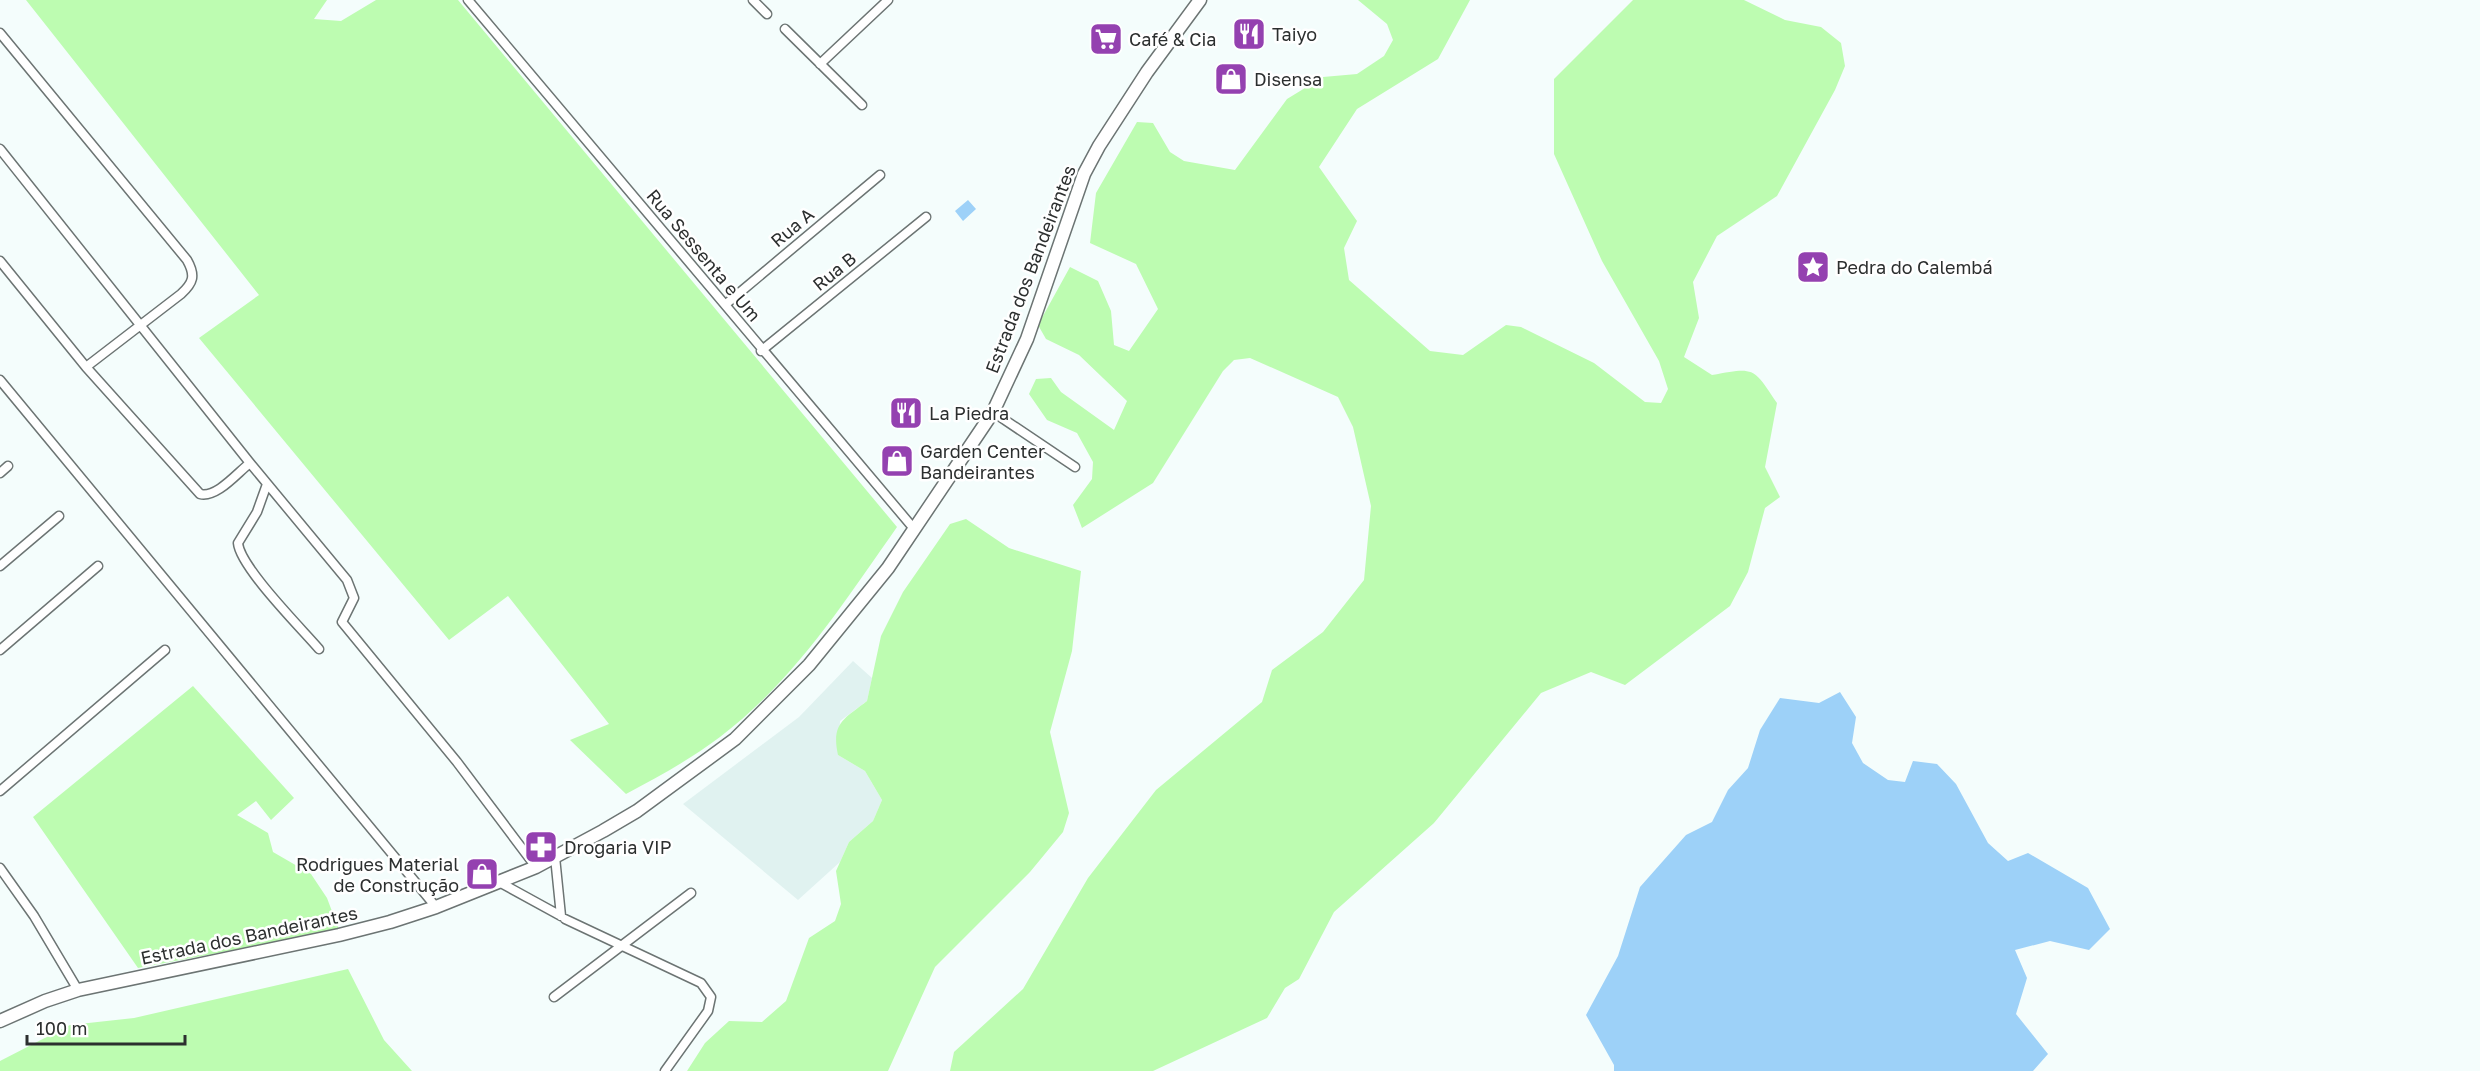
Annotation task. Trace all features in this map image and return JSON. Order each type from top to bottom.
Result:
[{"type":"main road","name":"Estrada dos Bandeirantes","points":[[0,1021],[45,1001],[78,990],[339,935],[436,907],[536,867],[555,857],[637,811],[735,740],[809,665],[888,568],[993,412],[1027,339],[1084,174],[1099,146],[1147,72],[1200,0]]},
{"type":"street","name":"Rua Sessenta e Um","points":[[468,0],[726,304],[761,351],[915,530]]},
{"type":"street","points":[[753,0],[767,14]]},
{"type":"street","points":[[820,64],[888,0]]},
{"type":"street","points":[[785,29],[862,105]]},
{"type":"street","points":[[0,33],[191,267],[193,281],[189,286],[86,367]]},
{"type":"street","points":[[0,149],[250,463],[347,580],[354,598],[342,622],[457,762],[536,867]]},
{"type":"street","name":"Rua A","points":[[726,304],[880,175]]},
{"type":"street","name":"Rua B","points":[[761,351],[927,217]]},
{"type":"street","points":[[0,261],[86,367],[200,494],[205,495],[220,488],[250,463]]},
{"type":"street","points":[[0,380],[436,907]]},
{"type":"street","points":[[993,412],[1075,467]]},
{"type":"street","points":[[0,473],[8,466]]},
{"type":"street","points":[[267,484],[257,512],[238,546],[254,572],[319,649]]},
{"type":"street","points":[[0,566],[59,516]]},
{"type":"street","points":[[0,650],[98,566]]},
{"type":"street","points":[[0,791],[165,650]]},
{"type":"street","points":[[499,882],[561,916],[555,857]]},
{"type":"street","points":[[0,868],[34,916],[78,990]]},
{"type":"street","points":[[554,997],[691,893]]},
{"type":"street","points":[[565,919],[701,983],[711,997],[708,1011],[665,1071]]},
{"type":"shaded area","points":[[853,661],[872,678],[867,701],[840,721],[838,755],[865,771],[882,800],[873,821],[849,842],[840,862],[798,900],[683,804],[799,717]]},
{"type":"green space","points":[[26,0],[327,0],[314,19],[341,21],[376,0],[458,0],[897,527],[817,639],[772,691],[747,715],[709,745],[626,794],[570,740],[609,724],[508,596],[449,640],[199,338],[259,295]]},
{"type":"green space","points":[[1358,0],[1470,0],[1438,59],[1357,109],[1319,167],[1357,221],[1344,248],[1349,280],[1430,351],[1463,355],[1506,325],[1521,327],[1594,363],[1645,402],[1661,403],[1668,389],[1659,361],[1602,261],[1554,154],[1554,79],[1633,0],[1744,0],[1785,20],[1821,27],[1841,43],[1845,66],[1835,90],[1777,196],[1717,236],[1693,282],[1699,318],[1684,357],[1712,375],[1745,371],[1752,372],[1763,382],[1777,403],[1765,467],[1780,497],[1765,508],[1748,572],[1730,606],[1625,685],[1591,672],[1541,693],[1434,823],[1334,912],[1299,979],[1285,988],[1267,1018],[1153,1071],[950,1071],[954,1052],[1023,989],[1088,878],[1156,790],[1262,702],[1272,670],[1323,632],[1364,580],[1371,506],[1353,427],[1338,397],[1250,358],[1234,360],[1223,371],[1153,483],[1082,528],[1073,505],[1092,479],[1093,462],[1077,433],[1047,420],[1029,394],[1036,379],[1051,378],[1061,392],[1114,430],[1127,401],[1079,355],[1046,339],[1038,325],[1070,267],[1098,281],[1111,311],[1114,345],[1129,351],[1158,309],[1136,264],[1090,243],[1096,193],[1137,122],[1153,123],[1170,152],[1184,161],[1235,170],[1287,99],[1323,77],[1357,74],[1384,56],[1393,40],[1387,24]]},
{"type":"green space","points":[[966,519],[1009,548],[1081,571],[1072,651],[1050,732],[1069,813],[1063,832],[1030,872],[935,967],[888,1071],[687,1071],[705,1043],[729,1021],[762,1022],[786,1001],[809,938],[835,921],[841,904],[836,871],[849,842],[873,821],[882,800],[865,771],[838,755],[836,736],[838,729],[846,718],[867,701],[881,636],[903,592],[950,524]]},
{"type":"green space","points":[[193,686],[294,798],[271,820],[256,801],[237,815],[268,833],[273,852],[311,874],[327,898],[339,930],[138,968],[33,817]]},
{"type":"green space","points":[[348,969],[384,1040],[412,1071],[0,1071],[0,1061],[70,1025],[134,1018]]},
{"type":"water","points":[[968,200],[976,209],[963,221],[955,211]]},
{"type":"water","points":[[1840,692],[1856,717],[1852,743],[1863,763],[1888,780],[1905,782],[1913,761],[1937,764],[1956,784],[1988,843],[2008,861],[2028,853],[2088,888],[2110,929],[2089,950],[2050,941],[2015,950],[2027,978],[2016,1014],[2048,1054],[2033,1071],[1614,1071],[1614,1065],[1586,1015],[1618,956],[1640,887],[1686,835],[1712,822],[1728,790],[1748,768],[1760,730],[1780,698],[1819,703]]},
{"type":"place","name":"Taiyo","points":[[1249,34]]},
{"type":"place","name":"Café & Cia","points":[[1106,39]]},
{"type":"place","name":"Disensa","points":[[1231,79]]},
{"type":"place","name":"Pedra do Calembá","points":[[1813,267]]},
{"type":"place","name":"La Piedra","points":[[906,413]]},
{"type":"place","name":"Garden Center Bandeirantes","points":[[897,461]]},
{"type":"place","name":"Drogaria VIP","points":[[541,847]]},
{"type":"place","name":"Rodrigues Material de Construção","points":[[482,874]]}]
